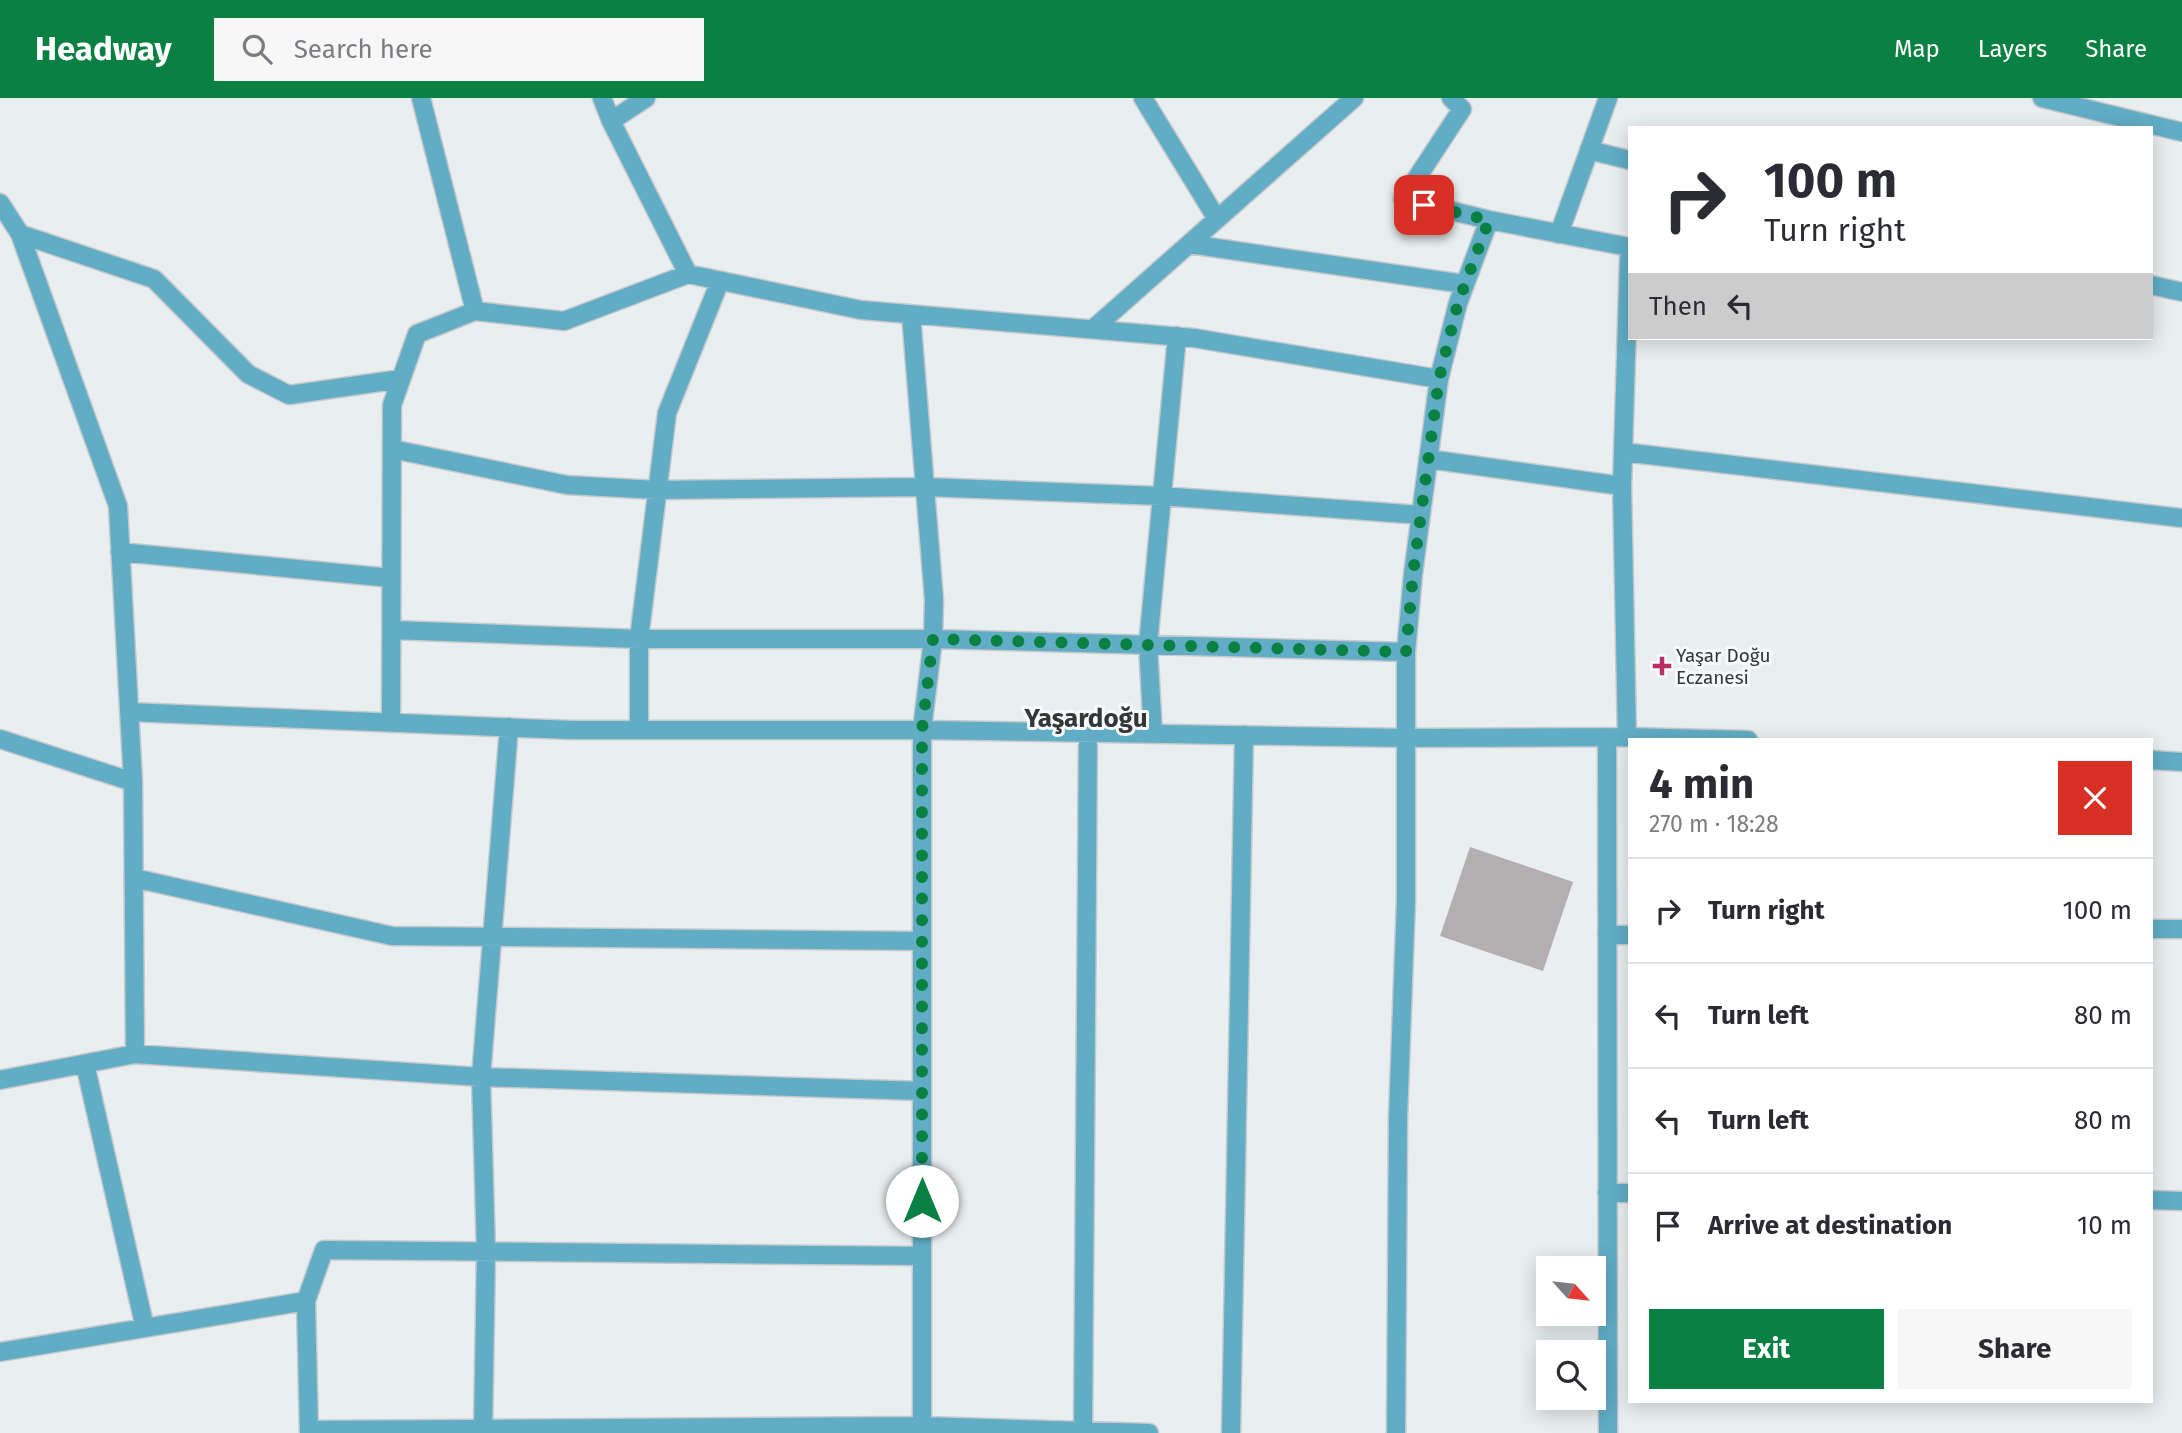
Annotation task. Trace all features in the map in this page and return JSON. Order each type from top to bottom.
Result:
[{"type":"street","points":[[421,98],[475,311]]},
{"type":"street","points":[[602,98],[688,274]]},
{"type":"street","points":[[611,121],[646,98]]},
{"type":"street","points":[[1143,98],[1217,219]]},
{"type":"street","points":[[1093,329],[1354,98]]},
{"type":"street","points":[[1451,98],[1462,109],[1403,199],[1489,220],[1628,247]]},
{"type":"street","points":[[1559,234],[1608,98]]},
{"type":"street","points":[[2042,98],[2182,132]]},
{"type":"street","points":[[1589,150],[1628,160]]},
{"type":"street","points":[[0,203],[20,234],[118,506],[133,782],[135,1054]]},
{"type":"street","points":[[1396,1433],[1398,1118],[1406,900],[1406,652],[1439,379],[1464,284],[1489,220]]},
{"type":"street","points":[[20,234],[154,279],[248,374],[289,395],[401,379]]},
{"type":"street","points":[[1189,244],[1464,284]]},
{"type":"street","points":[[391,723],[392,405],[417,334],[475,311],[564,321],[688,274],[861,310],[1177,336],[1439,379]]},
{"type":"street","points":[[639,730],[639,639],[667,413],[720,281]]},
{"type":"street","points":[[2153,285],[2182,292]]},
{"type":"street","points":[[1627,737],[1622,486],[1628,291]]},
{"type":"street","points":[[911,314],[934,600],[933,639],[922,730],[922,1430]]},
{"type":"street","points":[[1153,734],[1148,645],[1177,336]]},
{"type":"street","points":[[392,449],[567,485],[657,490],[925,487],[1161,496],[1421,515]]},
{"type":"street","points":[[1623,452],[2182,518]]},
{"type":"street","points":[[1428,459],[1622,486]]},
{"type":"street","points":[[120,552],[391,578]]},
{"type":"street","points":[[392,630],[639,639],[933,639],[1406,652]]},
{"type":"street","points":[[129,712],[639,730],[922,730],[1406,738],[1667,738]]},
{"type":"street","points":[[483,1431],[486,1252],[481,1077],[509,727]]},
{"type":"street","points":[[1083,1432],[1088,732]]},
{"type":"street","points":[[1231,1433],[1244,735]]},
{"type":"street","points":[[1607,737],[1608,1433]]},
{"type":"street","points":[[0,739],[133,782]]},
{"type":"street","points":[[2153,760],[2182,762]]},
{"type":"street","points":[[134,878],[392,936],[922,941]]},
{"type":"street","points":[[2153,929],[2182,929]]},
{"type":"street","points":[[1607,935],[1628,934]]},
{"type":"street","points":[[0,1080],[135,1054],[481,1077],[922,1091]]},
{"type":"street","points":[[85,1064],[145,1328]]},
{"type":"street","points":[[1607,1193],[1628,1194]]},
{"type":"street","points":[[2153,1200],[2182,1201]]},
{"type":"street","points":[[922,1256],[324,1250],[306,1301],[309,1432],[922,1430],[1149,1433]]},
{"type":"street","points":[[0,1352],[306,1301]]},
{"type":"building","points":[[1470,847],[1573,882],[1543,971],[1440,936]]},
{"type":"place","name":"Yaşar Doğu Eczanesi","points":[[1662,666]]},
{"type":"district","name":"Yaşardoğu","points":[[1086,718]]},
{"type":"route","points":[[922,1201],[922,730],[933,639],[1406,652],[1413,574],[1439,379],[1458,303],[1489,220],[1424,205]]}]
